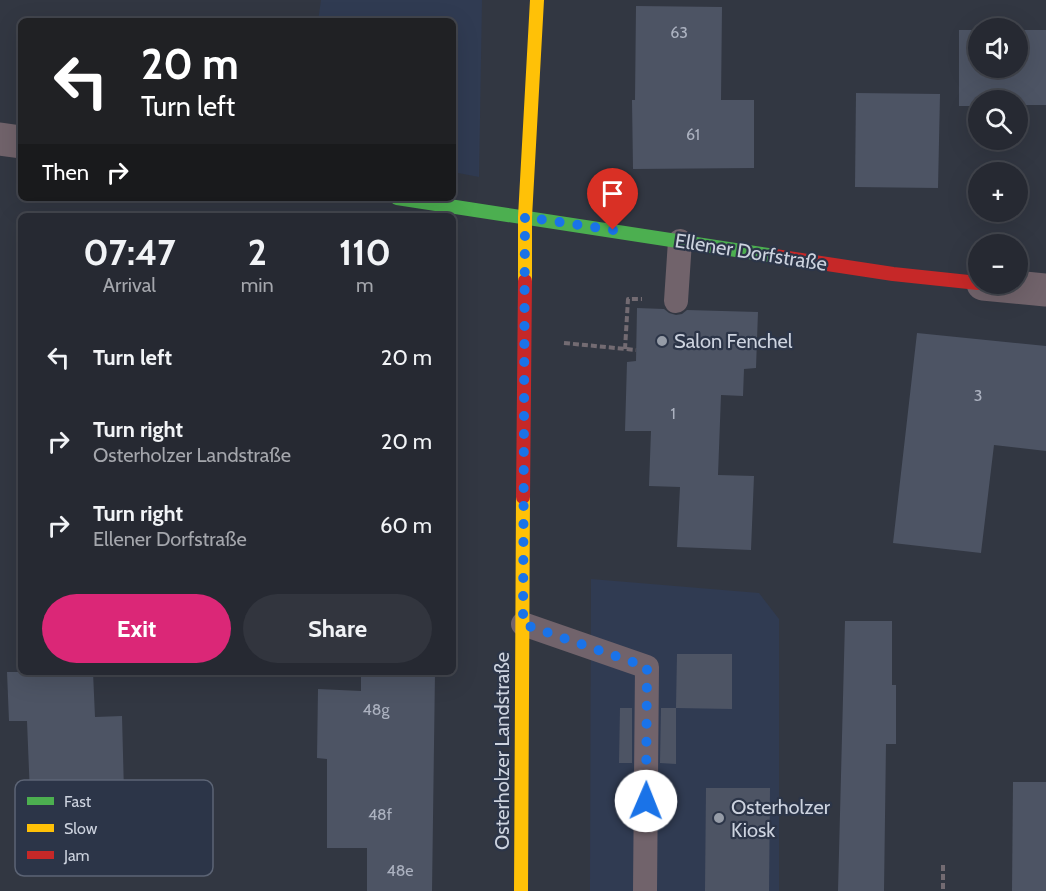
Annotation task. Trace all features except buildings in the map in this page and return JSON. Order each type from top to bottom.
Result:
[{"type":"main road","name":"Osterholzer Landstraße","points":[[521,891],[525,217],[537,0]]},
{"type":"main road","name":"Ellener Dorfstraße","points":[[417,201],[893,274],[968,282]]},
{"type":"street","points":[[0,139],[18,142]]},
{"type":"street","points":[[1028,288],[1046,290]]},
{"type":"lane","points":[[675,301],[680,241]]},
{"type":"lane","points":[[523,624],[647,667],[645,891]]},
{"type":"path","points":[[524,338],[636,350]]},
{"type":"path","points":[[943,865],[943,891]]},
{"type":"shaded area","points":[[321,0],[482,0],[479,177],[456,173],[456,18],[318,18]]},
{"type":"shaded area","points":[[591,579],[759,593],[779,619],[779,891],[590,891]]},
{"type":"traffic: fast","points":[[417,201],[775,256]]},
{"type":"traffic: slow","points":[[525,281],[525,217],[537,0]]},
{"type":"traffic: slow","points":[[521,891],[523,497]]},
{"type":"traffic: jam","points":[[775,256],[893,274],[968,282]]},
{"type":"traffic: jam","points":[[523,497],[525,281]]},
{"type":"place","name":"Salon Fenchel","points":[[662,341]]},
{"type":"place","name":"Osterholzer Kiosk","points":[[719,818]]},
{"type":"route","points":[[613,230],[525,217],[523,624],[647,667],[646,801]]}]
